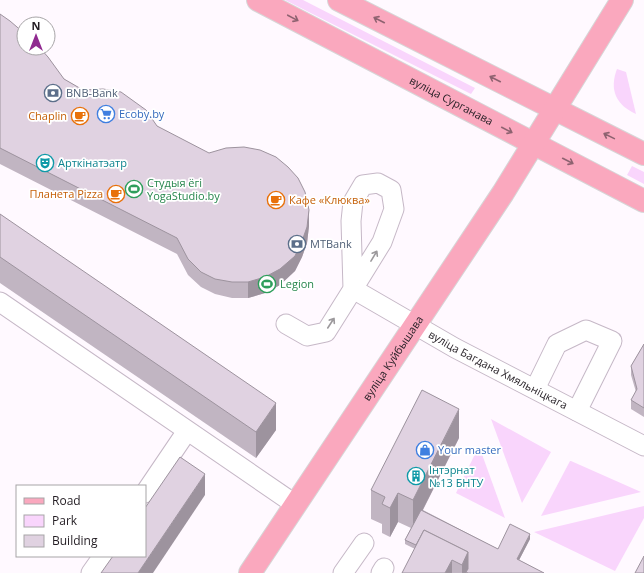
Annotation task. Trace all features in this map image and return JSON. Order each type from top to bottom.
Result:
[{"type":"main road","name":"вуліца Сурганава","points":[[258,0],[644,201]]},
{"type":"main road","points":[[339,0],[644,154]]},
{"type":"main road","name":"вуліца Куйбышава","points":[[250,573],[503,193],[622,0]]},
{"type":"street","points":[[286,324],[307,336],[326,332],[353,290],[382,242],[394,209],[391,190],[378,182],[363,185],[353,202],[351,221],[353,290]]},
{"type":"street","name":"вуліца Багдана Хмяльніцкага","points":[[353,290],[416,324],[455,348],[644,446]]},
{"type":"street","points":[[0,302],[296,505]]},
{"type":"street","points":[[535,389],[557,344],[586,330],[612,341],[577,411]]},
{"type":"street","points":[[146,492],[187,431]]},
{"type":"street","points":[[343,573],[364,543]]},
{"type":"street","points":[[91,573],[102,557]]},
{"type":"green space","points":[[285,0],[303,0],[475,88],[471,94]]},
{"type":"green space","points":[[617,69],[626,72],[636,114],[623,106],[616,96],[614,84]]},
{"type":"green space","points":[[632,166],[644,172],[644,184],[627,175]]},
{"type":"green space","points":[[491,419],[551,452],[522,503]]},
{"type":"green space","points":[[479,446],[505,518],[456,493]]},
{"type":"green space","points":[[571,461],[641,492],[541,516]]},
{"type":"green space","points":[[644,506],[644,518],[615,571],[534,532]]},
{"type":"building","points":[[0,14],[16,26],[16,56],[47,56],[64,79],[83,90],[103,89],[121,92],[146,110],[157,126],[209,153],[226,148],[244,147],[260,150],[276,157],[298,178],[305,192],[309,210],[307,227],[295,256],[280,269],[265,277],[248,282],[232,282],[215,279],[201,272],[188,259],[177,238],[0,148]]},
{"type":"building","points":[[0,214],[276,403],[256,432],[0,257]]},
{"type":"building","points":[[644,344],[644,408],[631,400],[637,389],[631,366]]},
{"type":"building","points":[[422,390],[459,409],[413,500],[398,493],[390,508],[382,504],[385,497],[371,490]]},
{"type":"building","points":[[180,457],[205,474],[138,573],[101,573],[112,557],[146,557],[146,507]]},
{"type":"building","points":[[421,510],[498,549],[510,524],[530,534],[517,559],[544,573],[466,572],[468,569],[468,552],[424,530],[416,545],[405,540]]},
{"type":"building","points":[[424,530],[468,552],[462,565],[452,560],[445,573],[402,573]]},
{"type":"building","points":[[644,556],[644,573],[635,573]]},
{"type":"place","name":"BNB-Bank","points":[[53,93]]},
{"type":"place","name":"Ecoby.by","points":[[106,114]]},
{"type":"place","name":"Chaplin","points":[[80,116]]},
{"type":"place","name":"Арткінатэатр","points":[[45,163]]},
{"type":"place","name":"Студыя ёгі YogaStudio.by","points":[[134,189]]},
{"type":"place","name":"Планета Pizza","points":[[116,194]]},
{"type":"place","name":"Кафе «Клюква»","points":[[276,200]]},
{"type":"place","name":"MTBank","points":[[297,244]]},
{"type":"place","name":"Legion","points":[[267,284]]},
{"type":"place","name":"Your master","points":[[425,450]]},
{"type":"place","name":"Інтэрнат №13 БНТУ","points":[[416,476]]}]
